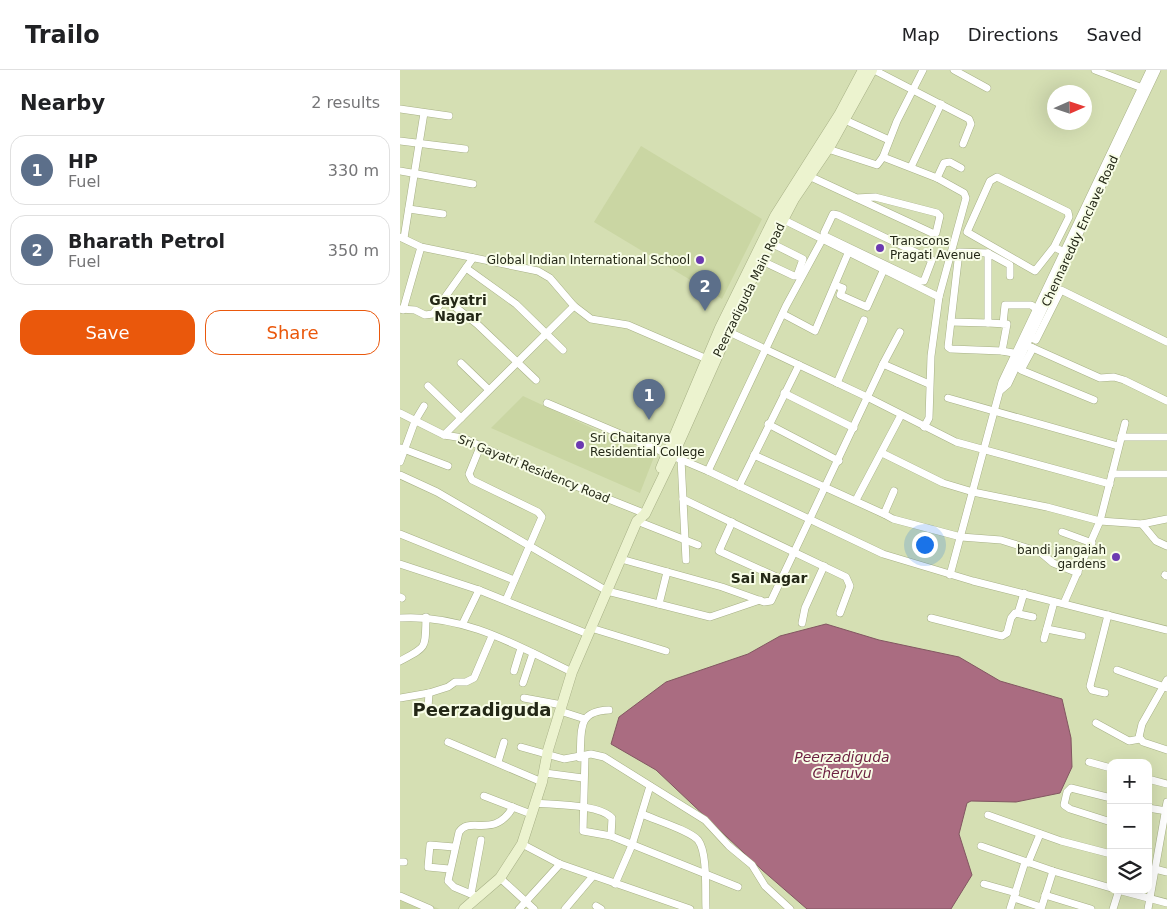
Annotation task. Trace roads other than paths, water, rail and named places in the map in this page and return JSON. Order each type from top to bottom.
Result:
[{"type":"street","name":"Peerzadiguda Main Road","points":[[703,379],[707,359],[779,217],[863,70]]},
{"type":"street","name":"Peerzadiguda Main Road","points":[[464,909],[474,896],[500,878],[522,844],[544,778],[547,756],[572,672],[640,516],[645,514],[674,457],[703,379],[771,244],[779,217],[828,149],[873,70]]},
{"type":"street","points":[[873,70],[913,89],[971,122],[963,144]]},
{"type":"street","points":[[828,149],[877,165],[883,157],[913,89],[924,70]]},
{"type":"street","points":[[954,70],[987,88]]},
{"type":"street","points":[[1095,70],[1144,89]]},
{"type":"street","name":"Chennareddy Enclave Road","points":[[950,575],[993,410],[1001,390],[1008,384],[1019,354],[1030,337],[1066,253],[1144,89],[1150,70]]},
{"type":"street","name":"Chennareddy Enclave Road","points":[[1144,89],[1158,70]]},
{"type":"street","points":[[911,167],[941,104]]},
{"type":"street","points":[[400,109],[449,116]]},
{"type":"street","points":[[424,113],[409,209],[402,238],[422,247],[544,274],[558,285],[574,306],[591,318],[628,325],[707,359]]},
{"type":"street","points":[[845,120],[889,140]]},
{"type":"street","points":[[400,141],[465,149]]},
{"type":"street","points":[[883,157],[937,178],[964,194],[966,198],[939,297],[929,384],[929,418],[924,427]]},
{"type":"street","points":[[937,178],[944,162],[950,162],[961,168]]},
{"type":"street","points":[[400,172],[473,184]]},
{"type":"street","points":[[809,176],[856,198],[932,233],[936,233],[940,216],[937,213],[875,197],[856,198]]},
{"type":"street","points":[[998,176],[1068,212],[1069,217],[1054,247],[1035,271],[967,232],[990,181],[994,177],[998,176]]},
{"type":"street","points":[[409,209],[442,214]]},
{"type":"street","points":[[708,471],[782,314],[823,236],[831,216],[838,214],[932,260],[932,263],[924,281],[919,282],[825,236],[823,236],[779,217]]},
{"type":"street","points":[[823,236],[939,297]]},
{"type":"street","points":[[762,261],[797,276],[803,259],[771,244]]},
{"type":"street","points":[[422,247],[402,310],[415,310],[429,315],[445,299],[473,258]]},
{"type":"street","points":[[1054,247],[1066,253]]},
{"type":"street","points":[[782,314],[815,331],[849,251]]},
{"type":"street","points":[[1010,276],[1010,265],[988,253],[959,252],[949,349],[1002,351],[1019,354]]},
{"type":"street","points":[[988,253],[988,323]]},
{"type":"street","points":[[466,268],[516,304],[563,350]]},
{"type":"street","points":[[835,284],[843,288],[840,295],[867,306],[884,268]]},
{"type":"street","name":"Chennareddy Enclave Road","points":[[1030,337],[1037,309],[1053,282]]},
{"type":"street","points":[[1030,337],[1061,290],[1167,342]]},
{"type":"street","points":[[445,299],[477,324],[536,380]]},
{"type":"street","points":[[1003,324],[1005,305],[1031,305],[1037,309]]},
{"type":"street","points":[[444,435],[488,389],[574,306]]},
{"type":"street","points":[[838,383],[864,320]]},
{"type":"street","points":[[952,322],[1003,324],[1008,326],[1002,351]]},
{"type":"street","points":[[727,332],[838,383],[956,442],[1110,484]]},
{"type":"street","points":[[621,559],[760,600],[771,601],[792,552],[839,461],[867,397],[900,332]]},
{"type":"street","points":[[1094,400],[1021,370],[1026,345],[1100,378],[1114,377],[1124,380],[1167,401]]},
{"type":"street","points":[[461,363],[488,389]]},
{"type":"street","points":[[883,364],[929,384]]},
{"type":"street","points":[[739,486],[768,424],[799,365]]},
{"type":"street","points":[[428,386],[461,418]]},
{"type":"street","points":[[784,393],[854,428]]},
{"type":"street","points":[[948,398],[1118,446]]},
{"type":"street","points":[[547,402],[708,471],[883,554],[950,575],[1167,630]]},
{"type":"street","points":[[400,462],[402,449],[424,406]]},
{"type":"street","name":"Sri Gayatri Residency Road","points":[[400,413],[444,435],[464,438],[480,447],[640,516],[698,545]]},
{"type":"street","points":[[856,500],[901,415]]},
{"type":"street","points":[[1064,603],[1092,543],[1100,521],[1124,423]]},
{"type":"street","points":[[768,424],[839,461]]},
{"type":"street","points":[[1121,437],[1167,437]]},
{"type":"street","points":[[480,447],[469,474],[472,480],[541,514],[542,522],[506,600]]},
{"type":"street","points":[[402,449],[448,466]]},
{"type":"street","points":[[882,453],[943,483],[973,492],[1047,507],[1100,521],[1142,524],[1167,519]]},
{"type":"street","points":[[754,454],[856,500],[892,519],[961,537],[1000,540],[1040,552],[1053,563],[1078,573]]},
{"type":"street","points":[[674,457],[683,499],[686,560]]},
{"type":"street","points":[[1112,474],[1167,474]]},
{"type":"street","points":[[400,475],[437,492],[607,591],[710,617],[760,600]]},
{"type":"street","points":[[884,514],[894,491]]},
{"type":"street","points":[[683,499],[846,577],[850,583],[840,613]]},
{"type":"street","points":[[732,522],[719,551],[781,579]]},
{"type":"street","points":[[1142,524],[1156,541],[1167,546]]},
{"type":"street","points":[[1062,532],[1092,543]]},
{"type":"street","points":[[400,534],[514,580]]},
{"type":"street","points":[[400,564],[479,590],[589,631],[666,651]]},
{"type":"street","points":[[802,623],[805,608],[824,566]]},
{"type":"street","points":[[659,604],[667,572]]},
{"type":"street","points":[[463,623],[479,590]]},
{"type":"street","points":[[1018,613],[1024,594]]},
{"type":"street","points":[[1044,639],[1054,602]]},
{"type":"street","points":[[932,618],[1002,636],[1008,630],[1013,615],[1018,613],[1033,617]]},
{"type":"street","points":[[1105,694],[1092,690],[1090,686],[1108,615]]},
{"type":"street","points":[[400,661],[419,653],[424,646],[426,617]]},
{"type":"street","points":[[400,618],[426,617],[463,623],[572,672]]},
{"type":"street","points":[[1047,629],[1082,636]]},
{"type":"street","points":[[400,698],[429,693],[448,687],[455,682],[466,682],[474,678],[492,636]]},
{"type":"street","points":[[514,671],[521,648]]},
{"type":"street","points":[[523,683],[533,653]]},
{"type":"street","points":[[1117,670],[1165,687]]},
{"type":"street","points":[[1167,680],[1165,687],[1139,732],[1140,739],[1143,742],[1167,750]]},
{"type":"street","points":[[429,693],[428,708],[444,713]]},
{"type":"street","points":[[524,698],[561,708],[584,718]]},
{"type":"street","points":[[584,718],[592,712],[609,710]]},
{"type":"street","points":[[584,718],[583,831],[611,836],[738,887]]},
{"type":"street","points":[[1096,723],[1129,741],[1140,739]]},
{"type":"street","points":[[448,742],[544,778],[583,778]]},
{"type":"street","points":[[498,762],[504,742]]},
{"type":"street","points":[[521,747],[547,756],[564,759],[598,754],[705,820],[729,846],[752,865],[765,886],[790,909]]},
{"type":"street","points":[[1088,762],[1107,767]]},
{"type":"street","points":[[1152,780],[1167,784]]},
{"type":"street","points":[[615,884],[632,845],[650,786]]},
{"type":"street","points":[[1107,797],[1071,788],[1067,792],[1064,805],[1070,809],[1107,821]]},
{"type":"street","points":[[484,796],[531,814]]},
{"type":"street","points":[[1148,909],[1156,869],[1164,843],[1167,802]]},
{"type":"street","points":[[535,803],[583,807],[610,815],[611,836]]},
{"type":"street","points":[[481,840],[474,896],[450,885],[448,881],[454,847],[461,829],[500,824],[513,807]]},
{"type":"street","points":[[1152,809],[1166,811]]},
{"type":"street","points":[[642,814],[696,839],[703,854],[706,909]]},
{"type":"street","points":[[988,815],[1040,834],[1107,853]]},
{"type":"street","points":[[1010,909],[1027,862],[1040,834]]},
{"type":"street","points":[[450,870],[428,867],[430,844],[454,847]]},
{"type":"street","points":[[522,844],[560,864],[682,908],[690,909]]},
{"type":"street","points":[[981,846],[1053,871],[1107,887]]},
{"type":"street","points":[[519,909],[560,864]]},
{"type":"street","points":[[1156,869],[1167,872]]},
{"type":"street","points":[[984,884],[1041,908],[1053,871]]},
{"type":"street","points":[[566,909],[593,876]]},
{"type":"street","points":[[500,878],[534,909]]},
{"type":"street","points":[[1113,909],[1117,894]]},
{"type":"street","points":[[1133,894],[1167,903]]},
{"type":"street","points":[[1045,895],[1091,909]]},
{"type":"street","points":[[400,896],[430,909]]},
{"type":"water","name":"Peerzadiguda Cheruvu","points":[[826,624],[879,640],[959,657],[1000,681],[1062,699],[1071,738],[1072,767],[1060,793],[1016,802],[971,801],[967,803],[959,834],[972,875],[951,909],[807,909],[762,870],[656,770],[611,744],[619,717],[666,682],[748,654],[780,636]]},
{"type":"place","name":"Transcons Pragati Avenue","points":[[880,248]]},
{"type":"place","name":"Global Indian International School","points":[[700,260]]},
{"type":"place","name":"Bharath Petrol","points":[[705,311]]},
{"type":"place","name":"HP","points":[[649,420]]},
{"type":"place","name":"Sri Chaitanya Residential College","points":[[580,445]]},
{"type":"place","name":"bandi jangaiah gardens","points":[[1116,557]]},
{"type":"district","name":"Gayatri Nagar","points":[[458,308]]},
{"type":"district","name":"Sai Nagar","points":[[769,578]]},
{"type":"district","name":"Peerzadiguda","points":[[482,709]]}]
